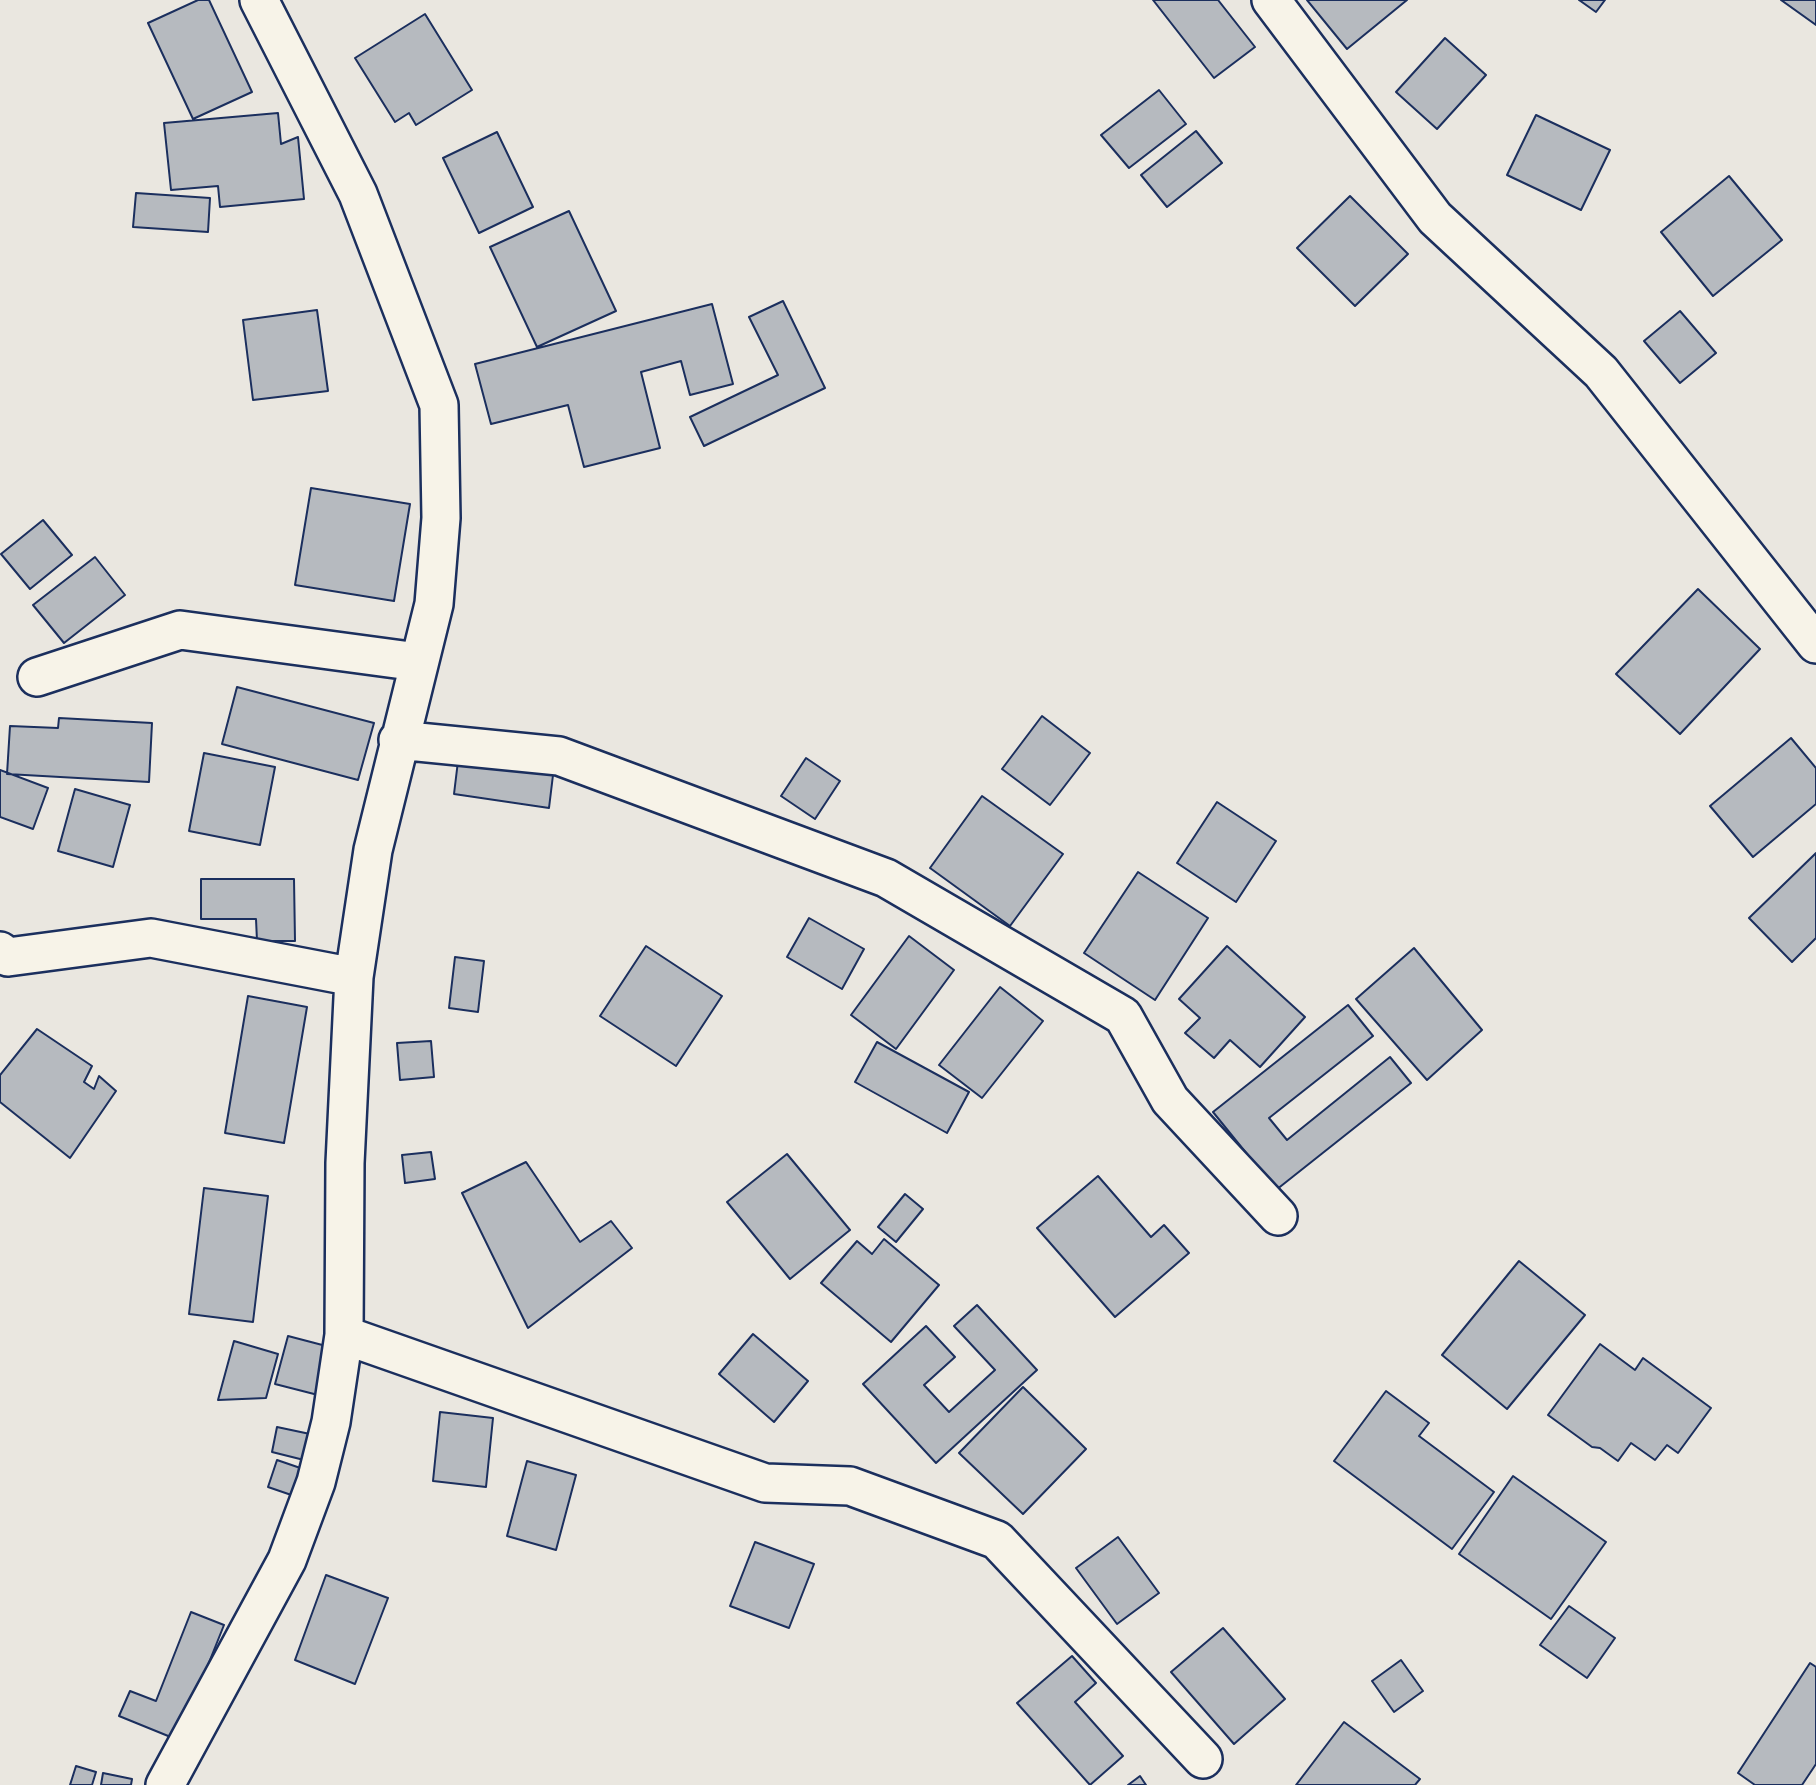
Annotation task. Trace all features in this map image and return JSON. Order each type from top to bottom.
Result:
[{"type":"street","points":[[165,1785],[287,1560],[316,1482],[331,1422],[344,1335],[345,1163],[354,977],[373,850],[398,740],[434,604],[441,518],[439,405],[358,194],[259,0]]},
{"type":"street","points":[[1270,0],[1435,218],[1601,372],[1816,644]]},
{"type":"street","points":[[37,677],[180,630],[418,662]]},
{"type":"street","points":[[398,740],[559,756],[886,878],[1123,1016],[1170,1100],[1278,1216]]},
{"type":"street","points":[[0,951],[8,957],[151,938],[354,977]]},
{"type":"street","points":[[344,1335],[765,1483],[850,1486],[997,1540],[1203,1759]]},
{"type":"building","points":[[198,0],[209,0],[252,92],[193,119],[148,23]]},
{"type":"building","points":[[1153,0],[1218,0],[1255,47],[1214,78]]},
{"type":"building","points":[[1307,0],[1407,0],[1347,49]]},
{"type":"building","points":[[1579,0],[1605,0],[1596,12]]},
{"type":"building","points":[[1781,0],[1816,0],[1816,25]]},
{"type":"building","points":[[425,14],[472,90],[416,125],[409,113],[395,122],[355,58]]},
{"type":"building","points":[[1445,38],[1486,75],[1437,129],[1396,92]]},
{"type":"building","points":[[1159,90],[1186,124],[1129,168],[1101,135]]},
{"type":"building","points":[[278,113],[281,144],[298,137],[304,199],[220,207],[218,186],[171,190],[164,123]]},
{"type":"building","points":[[1536,115],[1610,150],[1581,210],[1507,175]]},
{"type":"building","points":[[1196,131],[1222,163],[1167,207],[1141,175]]},
{"type":"building","points":[[497,132],[533,207],[479,233],[443,158]]},
{"type":"building","points":[[1729,176],[1782,240],[1713,296],[1661,232]]},
{"type":"building","points":[[136,193],[210,198],[208,232],[133,227]]},
{"type":"building","points":[[1350,196],[1408,254],[1355,306],[1297,248]]},
{"type":"building","points":[[569,211],[616,311],[537,347],[490,247]]},
{"type":"building","points":[[783,301],[825,388],[704,446],[690,417],[778,375],[749,317]]},
{"type":"building","points":[[712,304],[733,384],[690,395],[681,361],[641,372],[660,448],[584,467],[568,405],[491,424],[475,364]]},
{"type":"building","points":[[317,310],[328,391],[253,400],[243,320]]},
{"type":"building","points":[[1680,311],[1716,353],[1680,383],[1644,341]]},
{"type":"building","points":[[311,488],[410,504],[394,601],[295,585]]},
{"type":"building","points":[[43,520],[72,555],[30,589],[1,554]]},
{"type":"building","points":[[95,557],[125,595],[64,643],[33,605]]},
{"type":"building","points":[[1698,589],[1760,649],[1680,734],[1616,674]]},
{"type":"building","points":[[237,687],[374,723],[358,780],[222,744]]},
{"type":"building","points":[[1042,716],[1090,753],[1050,805],[1002,769]]},
{"type":"building","points":[[59,718],[152,723],[149,782],[7,774],[10,726],[58,728]]},
{"type":"building","points":[[1791,738],[1816,768],[1816,804],[1753,857],[1710,806]]},
{"type":"building","points":[[204,753],[275,767],[260,845],[189,831]]},
{"type":"building","points":[[806,758],[840,781],[815,819],[781,796]]},
{"type":"building","points":[[458,761],[553,775],[549,808],[454,794]]},
{"type":"building","points":[[0,770],[48,788],[33,829],[0,817]]},
{"type":"building","points":[[75,789],[130,805],[113,867],[58,851]]},
{"type":"building","points":[[982,796],[1063,854],[1010,926],[930,868]]},
{"type":"building","points":[[1217,802],[1276,841],[1236,902],[1177,863]]},
{"type":"building","points":[[1816,853],[1816,938],[1792,962],[1749,918]]},
{"type":"building","points":[[1138,872],[1208,918],[1155,1000],[1084,953]]},
{"type":"building","points":[[201,879],[294,879],[295,941],[257,941],[256,919],[201,919]]},
{"type":"building","points":[[809,918],[864,949],[842,989],[787,957]]},
{"type":"building","points":[[909,936],[954,970],[896,1049],[851,1015]]},
{"type":"building","points":[[646,946],[722,996],[676,1066],[600,1016]]},
{"type":"building","points":[[1227,946],[1305,1017],[1260,1067],[1230,1040],[1214,1058],[1185,1033],[1200,1018],[1179,999]]},
{"type":"building","points":[[1414,948],[1482,1030],[1427,1080],[1356,999]]},
{"type":"building","points":[[455,957],[484,961],[478,1012],[449,1008]]},
{"type":"building","points":[[1000,987],[1043,1021],[982,1098],[939,1065]]},
{"type":"building","points":[[248,996],[307,1007],[284,1143],[225,1133]]},
{"type":"building","points":[[1348,1005],[1373,1036],[1269,1118],[1287,1140],[1390,1057],[1411,1083],[1276,1190],[1213,1112]]},
{"type":"building","points":[[37,1029],[92,1066],[84,1082],[94,1089],[99,1076],[116,1091],[70,1158],[0,1102],[0,1075]]},
{"type":"building","points":[[431,1041],[434,1077],[400,1080],[397,1043]]},
{"type":"building","points":[[877,1042],[969,1092],[947,1133],[855,1082]]},
{"type":"building","points":[[431,1152],[435,1179],[405,1183],[402,1155]]},
{"type":"building","points":[[787,1154],[850,1230],[790,1279],[727,1202]]},
{"type":"building","points":[[526,1162],[580,1242],[611,1221],[632,1248],[528,1328],[462,1193]]},
{"type":"building","points":[[1098,1176],[1151,1237],[1164,1225],[1189,1253],[1115,1317],[1037,1228]]},
{"type":"building","points":[[204,1188],[268,1196],[253,1322],[189,1314]]},
{"type":"building","points":[[905,1194],[923,1209],[896,1242],[878,1227]]},
{"type":"building","points":[[884,1239],[939,1285],[891,1342],[821,1283],[857,1241],[872,1254]]},
{"type":"building","points":[[1519,1261],[1585,1315],[1507,1409],[1442,1355]]},
{"type":"building","points":[[977,1305],[1037,1370],[936,1463],[863,1384],[926,1326],[955,1357],[924,1385],[949,1412],[995,1370],[954,1326]]},
{"type":"building","points":[[753,1334],[808,1381],[774,1422],[719,1374]]},
{"type":"building","points":[[288,1336],[330,1347],[318,1395],[275,1384]]},
{"type":"building","points":[[234,1341],[278,1354],[266,1398],[218,1400]]},
{"type":"building","points":[[1600,1344],[1635,1370],[1643,1358],[1711,1408],[1678,1453],[1667,1445],[1655,1460],[1631,1443],[1618,1461],[1600,1448],[1592,1447],[1548,1415]]},
{"type":"building","points":[[1023,1387],[1086,1449],[1023,1514],[959,1453]]},
{"type":"building","points":[[1386,1391],[1429,1423],[1419,1436],[1494,1492],[1452,1549],[1334,1461]]},
{"type":"building","points":[[440,1412],[493,1418],[486,1487],[433,1481]]},
{"type":"building","points":[[277,1427],[310,1434],[304,1460],[272,1452]]},
{"type":"building","points":[[277,1460],[312,1472],[303,1499],[268,1487]]},
{"type":"building","points":[[527,1461],[576,1475],[556,1550],[507,1536]]},
{"type":"building","points":[[1513,1476],[1606,1542],[1551,1619],[1459,1554]]},
{"type":"building","points":[[1118,1537],[1159,1593],[1117,1624],[1076,1568]]},
{"type":"building","points":[[755,1542],[814,1564],[789,1628],[730,1606]]},
{"type":"building","points":[[326,1575],[388,1598],[355,1684],[295,1660]]},
{"type":"building","points":[[1569,1606],[1615,1638],[1587,1678],[1540,1645]]},
{"type":"building","points":[[191,1612],[224,1625],[178,1740],[119,1716],[130,1691],[156,1701]]},
{"type":"building","points":[[1223,1628],[1285,1699],[1234,1744],[1171,1672]]},
{"type":"building","points":[[1072,1656],[1096,1683],[1075,1702],[1123,1756],[1090,1785],[1017,1703]]},
{"type":"building","points":[[1401,1660],[1423,1691],[1394,1712],[1372,1681]]},
{"type":"building","points":[[1810,1663],[1816,1667],[1816,1764],[1802,1785],[1755,1785],[1738,1773]]},
{"type":"building","points":[[1344,1722],[1420,1779],[1415,1785],[1296,1785]]},
{"type":"building","points":[[76,1766],[96,1772],[92,1785],[70,1785]]},
{"type":"building","points":[[103,1773],[132,1779],[131,1785],[101,1785]]},
{"type":"building","points":[[1140,1776],[1146,1785],[1128,1785]]}]
